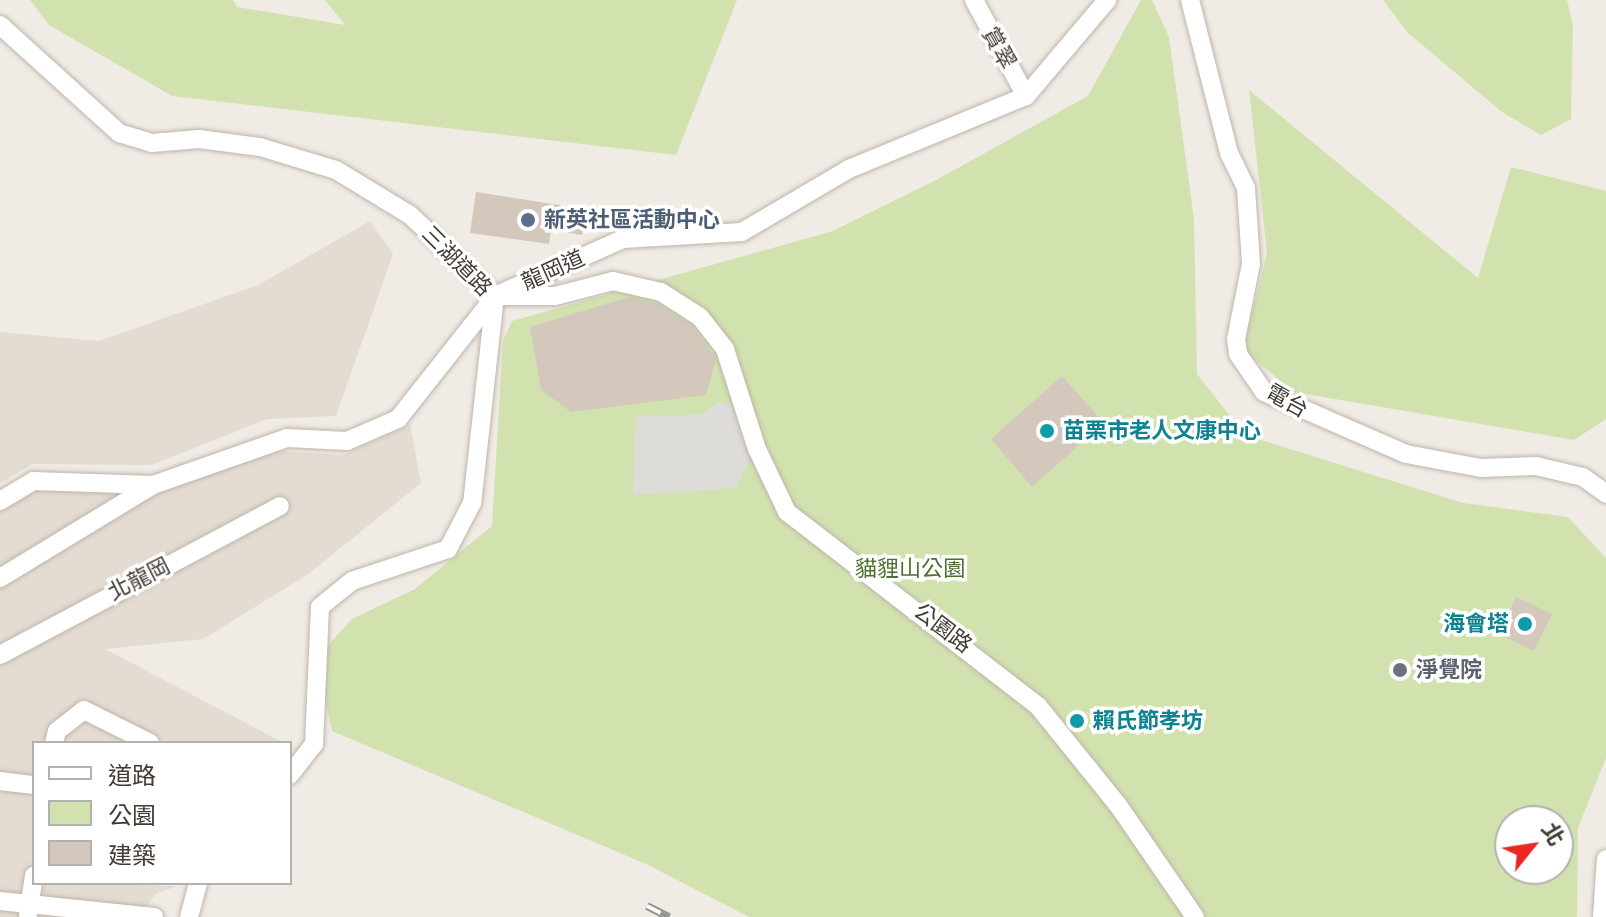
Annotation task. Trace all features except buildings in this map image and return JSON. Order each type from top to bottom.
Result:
[{"type":"street","name":"賞翠","points":[[974,0],[1026,96]]},
{"type":"street","name":"龍岡道","points":[[0,501],[33,481],[153,485],[287,438],[347,441],[398,419],[495,296],[623,239],[742,232],[849,169],[1026,96],[1107,0]]},
{"type":"street","name":"電台","points":[[1190,0],[1229,153],[1246,188],[1251,264],[1236,339],[1238,354],[1264,392],[1406,454],[1481,468],[1536,466],[1583,477],[1606,494]]},
{"type":"street","name":"三湖道路","points":[[0,25],[119,133],[152,143],[199,139],[260,147],[336,170],[410,215],[495,296],[472,503],[448,549],[352,581],[320,607],[314,744],[292,772]]},
{"type":"street","name":"公園路","points":[[495,296],[555,296],[613,281],[661,292],[700,317],[725,349],[757,449],[787,512],[1038,706],[1118,805],[1195,917]]},
{"type":"street","points":[[0,578],[153,485]]},
{"type":"street","name":"北龍岡","points":[[0,655],[280,506]]},
{"type":"street","points":[[54,741],[57,731],[84,710],[146,741]]},
{"type":"street","points":[[0,781],[32,785]]},
{"type":"street","points":[[1602,917],[1606,859]]},
{"type":"street","points":[[29,911],[33,885]]},
{"type":"street","points":[[189,917],[197,885]]},
{"type":"street","points":[[0,901],[29,911],[154,917]]},
{"type":"shaded area","points":[[370,221],[393,254],[336,416],[267,419],[152,465],[33,464],[0,483],[0,332],[99,341],[258,285]]},
{"type":"shaded area","points":[[720,402],[735,405],[744,420],[749,462],[736,488],[633,495],[636,417],[701,414]]},
{"type":"shaded area","points":[[410,424],[421,483],[307,575],[203,639],[105,649],[280,741],[32,741],[32,885],[177,886],[155,894],[140,917],[0,917],[0,510],[34,490],[156,492],[282,451],[344,455]]},
{"type":"green space","points":[[30,0],[233,0],[237,7],[345,25],[325,0],[737,0],[676,155],[172,96],[49,25]]},
{"type":"green space","name":"貓貍山公園","points":[[1141,0],[1152,0],[1169,37],[1194,219],[1197,374],[1245,435],[1463,503],[1568,517],[1606,558],[1606,758],[1578,828],[1577,917],[749,917],[646,864],[332,731],[316,659],[352,619],[415,589],[492,526],[503,341],[512,321],[833,231],[938,179],[1088,96]]},
{"type":"green space","points":[[1383,0],[1567,0],[1573,25],[1571,119],[1541,135],[1502,112],[1408,33]]},
{"type":"green space","points":[[1249,90],[1478,278],[1511,167],[1606,191],[1606,419],[1574,440],[1294,392],[1243,350],[1267,253]]},
{"type":"railway","points":[[647,906],[669,917]]},
{"type":"place","name":"新英社區活動中心","points":[[528,220]]},
{"type":"place","name":"苗栗市老人文康中心","points":[[1047,431]]},
{"type":"place","name":"海會塔","points":[[1525,624]]},
{"type":"place","name":"淨覺院","points":[[1400,670]]},
{"type":"place","name":"賴氏節孝坊","points":[[1077,721]]}]
